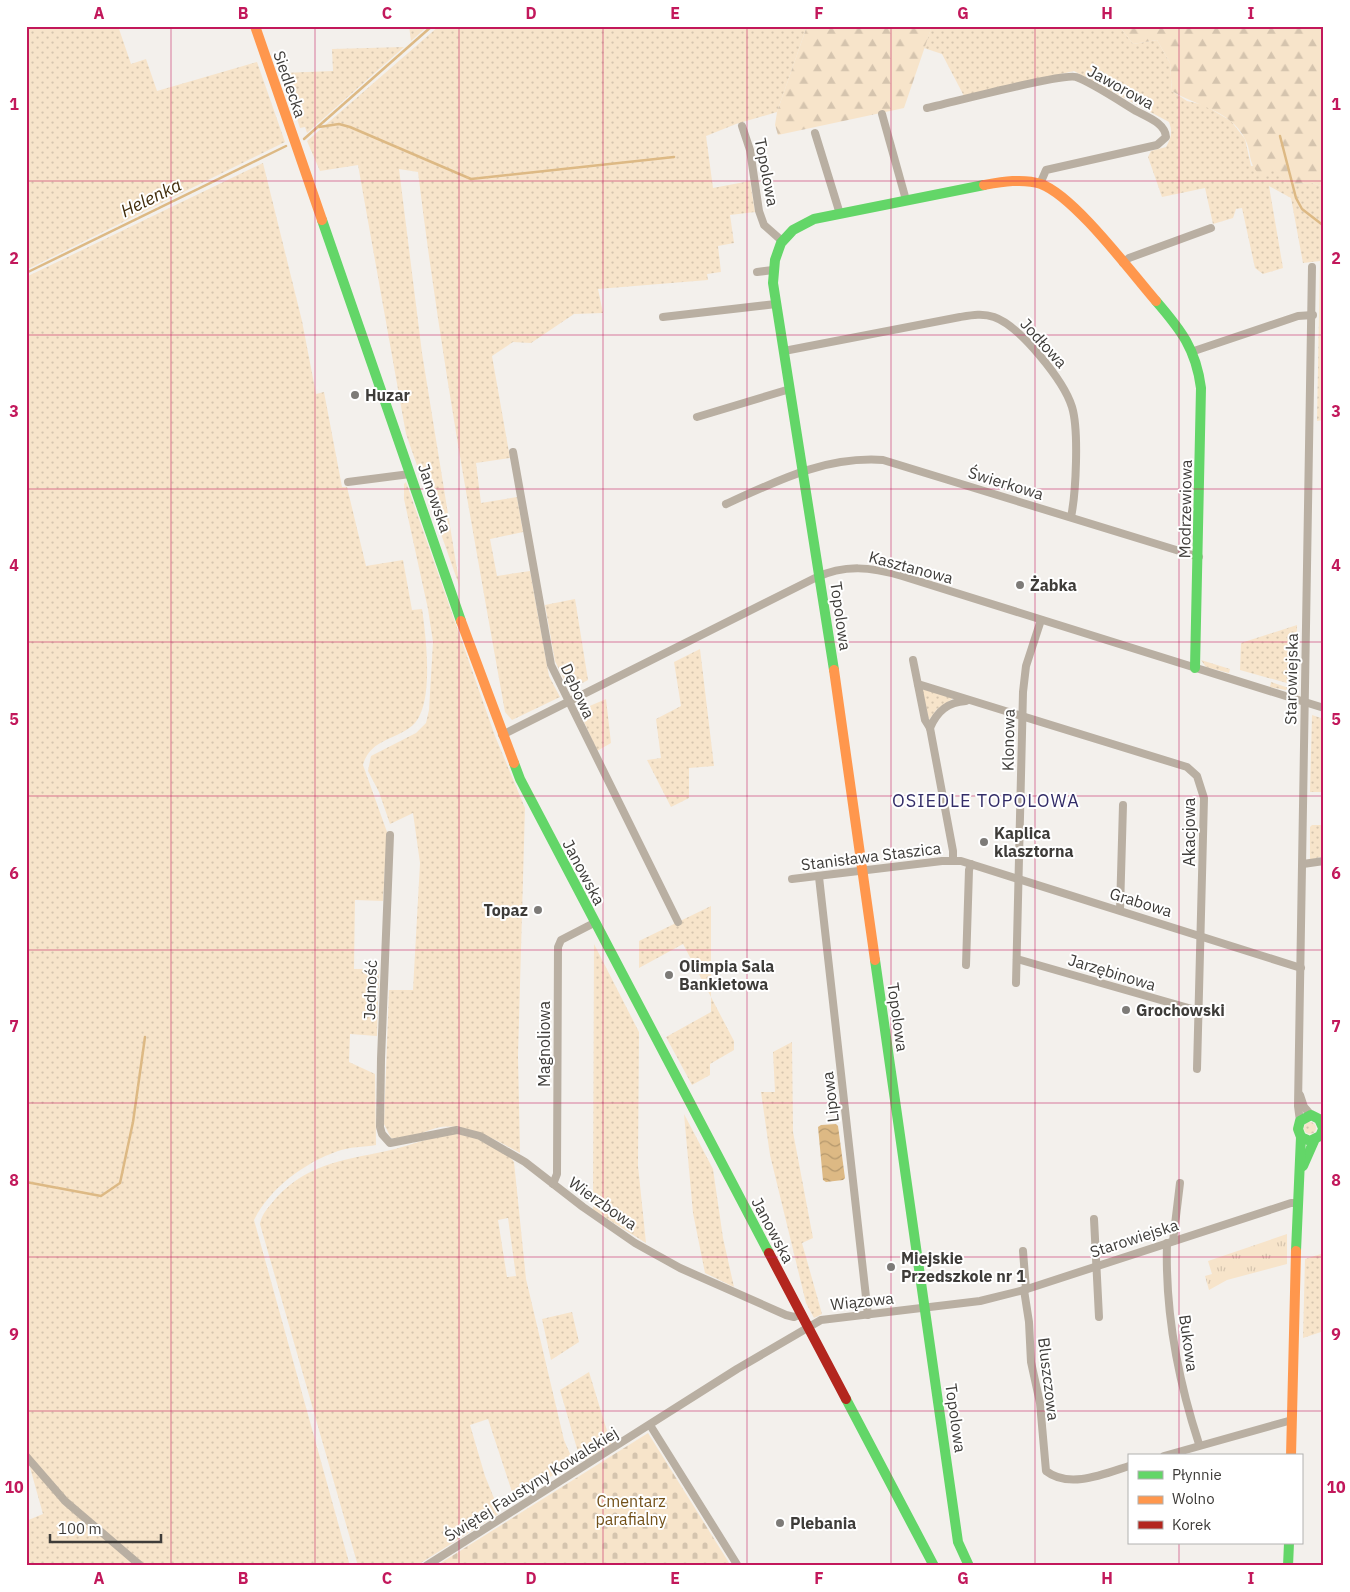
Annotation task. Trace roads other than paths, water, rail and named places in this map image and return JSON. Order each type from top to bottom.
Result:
[{"type":"street","name":"Siedlecka","points":[[255,26],[298,152]]},
{"type":"street","name":"Jaworowa","points":[[927,108],[1030,84],[1076,77],[1149,118],[1162,126],[1166,132],[1166,137],[1157,145],[1046,170],[1040,184]]},
{"type":"street","points":[[882,114],[906,200]]},
{"type":"street","name":"Topolowa","points":[[742,126],[750,150],[759,211],[764,225],[771,234],[781,240],[773,263],[776,304],[820,575],[958,1542],[969,1566]]},
{"type":"street","points":[[815,133],[840,214]]},
{"type":"street","name":"Janowska","points":[[298,152],[502,735],[526,792],[934,1566]]},
{"type":"street","name":"Modrzewiowa","points":[[781,240],[798,226],[814,218],[999,182],[1020,181],[1040,184],[1067,202],[1181,330],[1194,351],[1200,373],[1202,399],[1195,668]]},
{"type":"street","points":[[1123,263],[1129,258],[1211,228]]},
{"type":"street","name":"Starowiejska","points":[[1300,1120],[1298,1106],[1313,315],[1312,267]]},
{"type":"street","points":[[757,272],[773,270]]},
{"type":"street","points":[[663,317],[776,304]]},
{"type":"street","name":"Jodłowa","points":[[784,351],[981,314],[994,317],[1009,325],[1058,378],[1072,409],[1075,425],[1071,517]]},
{"type":"street","points":[[1194,351],[1298,316],[1313,315]]},
{"type":"street","points":[[697,416],[790,389]]},
{"type":"street","name":"Dębowa","points":[[513,452],[551,665],[678,922]]},
{"type":"street","name":"Świerkowa","points":[[803,470],[836,461],[861,458],[883,460],[1199,556]]},
{"type":"street","points":[[726,504],[803,470]]},
{"type":"street","points":[[348,482],[410,474]]},
{"type":"street","name":"Kasztanowa","points":[[502,735],[820,575],[847,568],[878,569],[1306,704],[1324,708]]},
{"type":"street","name":"Klonowa","points":[[1016,983],[1022,716],[1026,666],[1040,620]]},
{"type":"street","points":[[913,660],[925,720],[930,728],[953,851],[953,860]]},
{"type":"street","name":"Akacjowa","points":[[918,684],[1187,767],[1197,776],[1204,798],[1197,1069]]},
{"type":"street","points":[[930,728],[935,717],[942,709],[955,702],[970,700]]},
{"type":"street","points":[[1120,910],[1123,805]]},
{"type":"street","name":"Jedność","points":[[390,834],[380,1117],[381,1132],[390,1143]]},
{"type":"street","name":"Stanisława Staszica","points":[[792,879],[953,860]]},
{"type":"street","name":"Grabowa","points":[[953,860],[1018,878],[1301,968]]},
{"type":"street","points":[[1303,864],[1324,861]]},
{"type":"street","points":[[966,965],[969,870],[971,864]]},
{"type":"street","name":"Lipowa","points":[[818,876],[868,1315]]},
{"type":"street","name":"Magnoliowa","points":[[553,1184],[557,1174],[558,947],[561,940],[594,923]]},
{"type":"street","name":"Jarzębinowa","points":[[1017,959],[1199,1011]]},
{"type":"street","name":"Starowiejska","points":[[1299,1091],[1304,1107],[1317,1115]]},
{"type":"street","points":[[1291,1454],[1297,1203],[1301,1137],[1298,1129],[1300,1120],[1317,1115],[1323,1128],[1320,1136],[1314,1140],[1299,1179]]},
{"type":"street","name":"Wierzbowa","points":[[390,1143],[444,1131],[466,1132],[480,1136],[516,1156],[635,1243],[680,1268],[786,1316],[794,1317],[801,1314]]},
{"type":"street","points":[[1301,1137],[1314,1140]]},
{"type":"street","name":"Bukowa","points":[[1180,1183],[1170,1242],[1167,1284],[1178,1370],[1183,1395],[1199,1444]]},
{"type":"street","name":"Starowiejska","points":[[980,1301],[1025,1290],[1291,1203],[1297,1203]]},
{"type":"street","points":[[1094,1219],[1099,1317]]},
{"type":"street","name":"Bluszczowa","points":[[1023,1251],[1031,1362],[1040,1403],[1046,1471],[1053,1476],[1073,1480],[1128,1466]]},
{"type":"street","name":"Wiązowa","points":[[808,1326],[821,1320],[980,1301]]},
{"type":"street","name":"Świętej Faustyny Kowalskiej","points":[[426,1566],[808,1326]]},
{"type":"street","points":[[1170,1454],[1199,1444],[1292,1420]]},
{"type":"street","points":[[650,1425],[738,1566]]},
{"type":"street","points":[[26,1456],[65,1502],[141,1566]]},
{"type":"street","points":[[1288,1566],[1289,1544]]},
{"type":"water","points":[[836,1124],[838,1126],[845,1178],[843,1180],[826,1182],[823,1180],[818,1127]]},
{"type":"waterway","name":"Helenka","points":[[304,139],[432,26]]},
{"type":"waterway","points":[[319,127],[339,124],[350,127],[471,179],[674,157]]},
{"type":"waterway","points":[[1280,136],[1296,198],[1302,209],[1324,226]]},
{"type":"waterway","name":"Helenka","points":[[26,273],[286,146]]},
{"type":"waterway","points":[[26,1182],[101,1196],[120,1183],[133,1122],[145,1037]]},
{"type":"place","name":"Huzar","points":[[355,395]]},
{"type":"place","name":"Żabka","points":[[1020,585]]},
{"type":"place","name":"Kaplica klasztorna","points":[[984,842]]},
{"type":"place","name":"Topaz","points":[[538,910]]},
{"type":"place","name":"Olimpia Sala Bankietowa","points":[[669,975]]},
{"type":"place","name":"Grochowski","points":[[1126,1010]]},
{"type":"place","name":"Miejskie Przedszkole nr 1","points":[[891,1267]]},
{"type":"place","name":"Plebania","points":[[780,1523]]},
{"type":"district","name":"OSIEDLE TOPOLOWA","points":[[986,801]]},
{"type":"park label","name":"Cmentarz parafialny","points":[[631,1510]]}]
